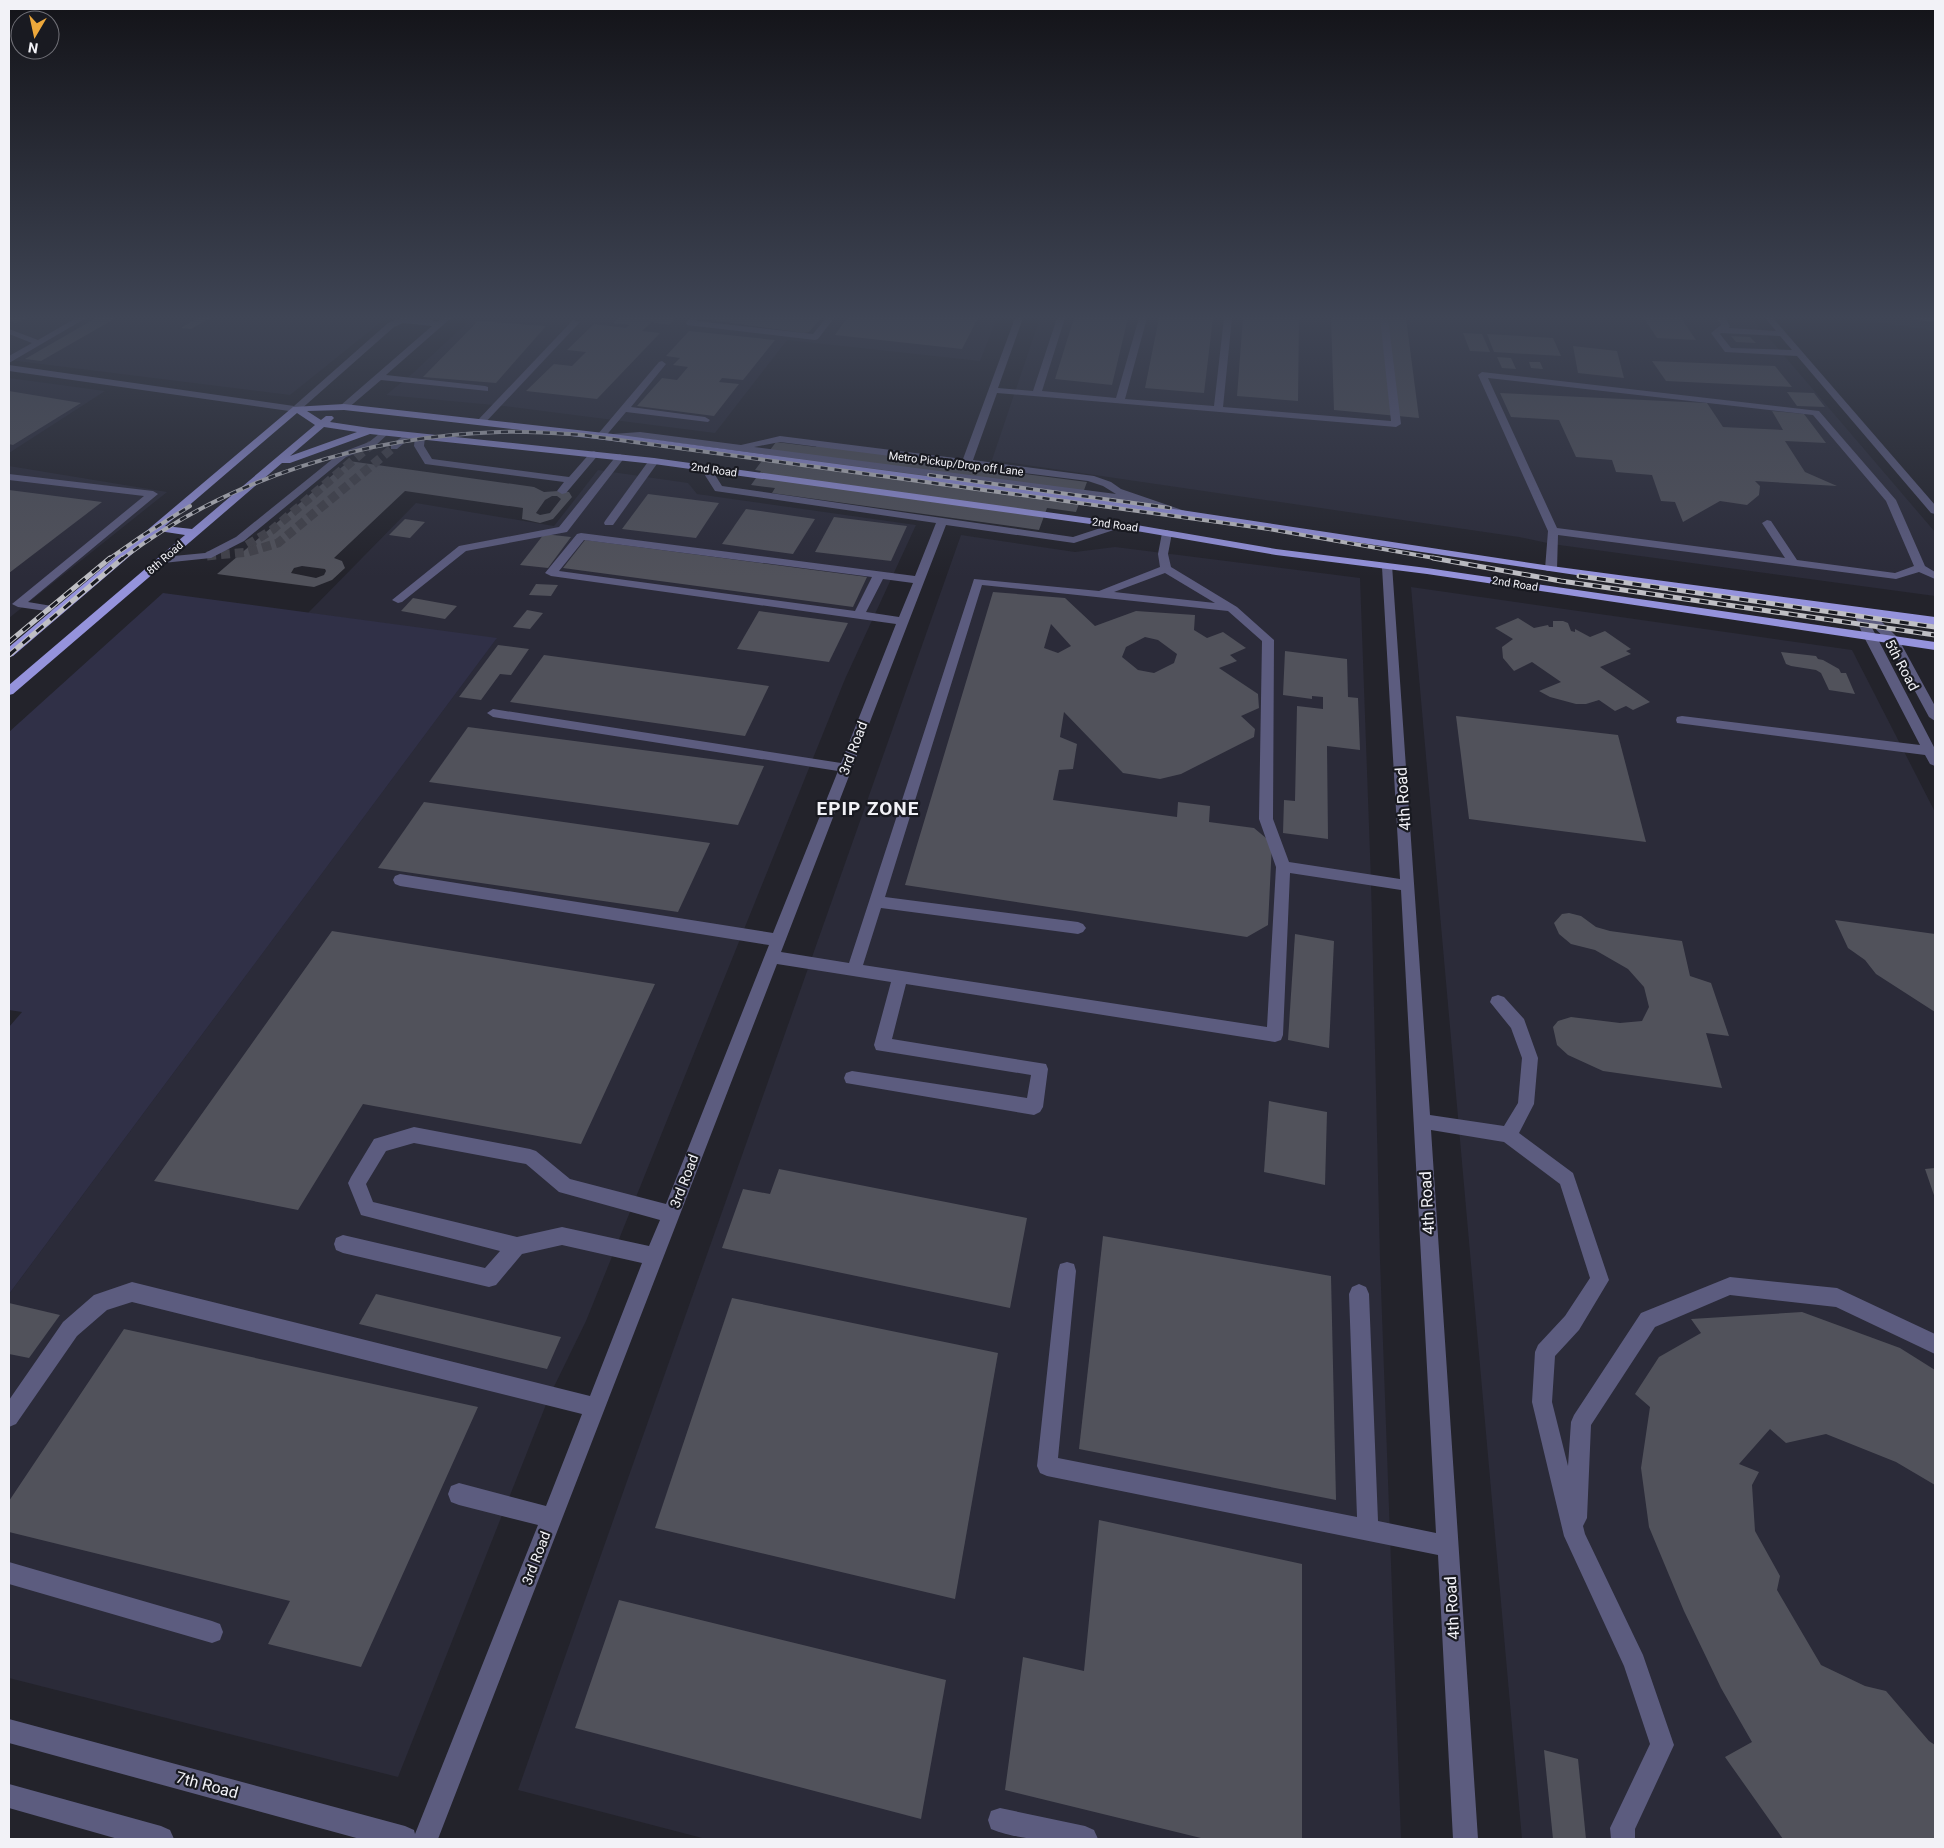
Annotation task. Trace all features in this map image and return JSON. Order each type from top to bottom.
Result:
[{"type":"main road","name":"2nd Road","points":[[296,409],[344,407],[614,437],[1181,513],[1551,569],[1935,621]]},
{"type":"main road","name":"8th Road","points":[[9,691],[344,407]]},
{"type":"main road","name":"2nd Road","points":[[296,409],[322,424],[370,431],[654,461],[1119,525],[1276,552],[1388,568],[1427,571],[1935,646]]},
{"type":"main road","points":[[9,653],[296,409]]},
{"type":"main road","points":[[275,465],[339,440],[370,431]]},
{"type":"main road","points":[[537,448],[554,431]]},
{"type":"main road","points":[[157,528],[194,533]]},
{"type":"street","points":[[263,404],[296,409],[301,404]]},
{"type":"street","points":[[344,407],[347,404]]},
{"type":"street","points":[[480,423],[498,404]]},
{"type":"street","points":[[601,436],[628,404]]},
{"type":"street","points":[[967,462],[989,404]]},
{"type":"street","points":[[1160,404],[1396,424],[1394,404]]},
{"type":"street","points":[[1218,409],[1219,404]]},
{"type":"street","points":[[1495,404],[1553,532],[1551,569]]},
{"type":"street","points":[[1739,404],[1816,413],[1891,500],[1920,568],[1935,576]]},
{"type":"street","points":[[1844,404],[1935,511]]},
{"type":"street","points":[[624,409],[705,420]]},
{"type":"street","points":[[163,560],[207,556],[240,539],[343,455],[372,444],[384,433]]},
{"type":"street","name":"Metro Pickup/Drop off Lane","points":[[614,437],[640,435],[1145,501]]},
{"type":"street","points":[[394,447],[407,436]]},
{"type":"street","points":[[420,437],[419,446],[429,462],[572,480]]},
{"type":"street","points":[[733,448],[780,439],[1090,478],[1107,484],[1117,491],[1181,513]]},
{"type":"street","points":[[562,491],[594,454]]},
{"type":"street","points":[[398,600],[463,548],[563,530],[620,457]]},
{"type":"street","points":[[610,523],[654,461]]},
{"type":"street","points":[[706,469],[719,489],[1074,540],[1119,525]]},
{"type":"street","points":[[9,477],[153,494],[18,604],[60,610]]},
{"type":"street","name":"3rd Road","points":[[426,1839],[942,522]]},
{"type":"street","points":[[1767,522],[1794,563]]},
{"type":"street","points":[[1553,532],[1896,576],[1920,568]]},
{"type":"street","points":[[771,957],[1274,1035],[1283,867],[1266,819],[1268,640],[1233,608],[1166,569],[1163,554],[1167,533]]},
{"type":"street","points":[[903,621],[551,573],[581,536],[919,580]]},
{"type":"street","name":"4th Road","points":[[1388,568],[1466,1839]]},
{"type":"street","points":[[1100,593],[1166,569]]},
{"type":"street","points":[[860,615],[864,594],[879,575]]},
{"type":"street","points":[[854,970],[978,581],[1233,608]]},
{"type":"street","name":"5th Road","points":[[1862,610],[1870,637],[1933,756]]},
{"type":"street","name":"5th Road","points":[[1862,610],[1894,640],[1935,717]]},
{"type":"street","points":[[494,713],[846,768]]},
{"type":"street","points":[[1682,720],[1933,756]]},
{"type":"street","points":[[1283,867],[1408,886]]},
{"type":"street","points":[[400,880],[778,940]]},
{"type":"street","points":[[876,902],[1078,928]]},
{"type":"street","points":[[852,1078],[1034,1107],[1040,1069],[882,1045],[900,978]]},
{"type":"street","points":[[1498,1002],[1518,1024],[1530,1058],[1526,1104],[1508,1135]]},
{"type":"street","points":[[1422,1122],[1508,1135],[1567,1179],[1600,1280],[1572,1323],[1545,1352],[1542,1402],[1575,1536],[1635,1664],[1662,1745],[1622,1828],[1624,1839]]},
{"type":"street","points":[[654,1256],[562,1236],[517,1246],[367,1209],[357,1183],[380,1145],[414,1135],[530,1157],[565,1186],[671,1214]]},
{"type":"street","points":[[343,1244],[490,1278],[517,1246]]},
{"type":"street","points":[[1067,1271],[1047,1466],[1448,1546]]},
{"type":"street","points":[[1575,1536],[1581,1422],[1648,1320],[1730,1286],[1837,1298],[1935,1344]]},
{"type":"street","points":[[9,1418],[70,1329],[101,1302],[132,1292],[595,1407]]},
{"type":"street","points":[[1359,1294],[1368,1530]]},
{"type":"street","points":[[460,1494],[552,1518]]},
{"type":"street","points":[[9,1573],[212,1632]]},
{"type":"street","name":"7th Road","points":[[9,1731],[405,1839]]},
{"type":"street","points":[[9,1796],[153,1838]]},
{"type":"street","points":[[1000,1820],[1085,1839]]},
{"type":"shaded area","points":[[9,404],[84,404],[9,453]]},
{"type":"shaded area","points":[[485,404],[737,404],[715,433]]},
{"type":"shaded area","points":[[1011,404],[1826,404],[1935,532],[1935,596],[1552,544],[1519,537],[992,460]]},
{"type":"shaded area","points":[[9,466],[167,492],[9,618]]},
{"type":"shaded area","points":[[598,470],[688,483],[697,494],[916,525],[845,679],[586,1321],[549,1397],[398,1777],[9,1678],[9,1294],[496,639],[308,613],[416,503],[554,526]]},
{"type":"shaded area","points":[[961,535],[1075,552],[1115,547],[1360,578],[1371,881],[1380,1260],[1401,1839],[706,1839],[518,1790]]},
{"type":"shaded area","points":[[1411,587],[1852,650],[1935,812],[1935,1839],[1522,1839]]},
{"type":"shaded area","points":[[163,593],[497,638],[9,1294],[9,1027],[22,1012],[9,1010],[9,732]]},
{"type":"building","points":[[9,404],[79,404],[13,445],[9,444]]},
{"type":"building","points":[[639,404],[723,404],[714,416],[637,406]]},
{"type":"building","points":[[1334,404],[1417,404],[1419,418],[1334,410]]},
{"type":"building","points":[[1505,404],[1708,404],[1723,427],[1783,430],[1772,411],[1804,414],[1826,443],[1785,441],[1805,472],[1837,486],[1755,481],[1760,486],[1759,495],[1747,505],[1720,501],[1683,522],[1675,502],[1661,501],[1652,475],[1616,472],[1612,460],[1576,457],[1559,420],[1511,417]]},
{"type":"building","points":[[1796,404],[1823,404],[1825,407],[1797,406]]},
{"type":"building","points":[[776,442],[816,447],[817,445],[1026,471],[1025,474],[1087,482],[1076,512],[1047,508],[1039,530],[772,493],[775,488],[751,485],[761,471],[755,470]]},
{"type":"building","points":[[349,461],[534,487],[544,492],[569,492],[572,497],[553,519],[540,523],[522,519],[523,508],[405,491],[334,558],[342,561],[345,568],[332,580],[314,587],[217,574]],"holes":[[[552,496],[557,496],[561,499],[550,513],[540,515],[536,513],[545,500]],[[302,566],[325,569],[326,571],[324,575],[316,578],[291,573],[294,568]]]},
{"type":"building","points":[[9,490],[102,502],[9,573]]},
{"type":"building","points":[[648,494],[719,503],[696,538],[622,529]]},
{"type":"building","points":[[746,509],[815,519],[793,554],[722,544]]},
{"type":"building","points":[[834,517],[907,526],[891,561],[815,552]]},
{"type":"building","points":[[405,519],[425,522],[410,538],[389,535]]},
{"type":"building","points":[[544,534],[571,537],[548,568],[520,565]]},
{"type":"building","points":[[585,540],[867,577],[853,607],[563,568]]},
{"type":"building","points":[[536,584],[558,585],[551,596],[529,595]]},
{"type":"building","points":[[993,592],[1065,598],[1095,626],[1136,611],[1195,615],[1194,630],[1207,638],[1223,632],[1246,648],[1230,655],[1237,661],[1219,668],[1258,694],[1259,708],[1241,716],[1255,729],[1254,737],[1181,774],[1160,779],[1123,773],[1064,712],[1060,737],[1077,744],[1073,769],[1059,770],[1053,800],[1177,817],[1178,802],[1210,806],[1209,822],[1254,828],[1272,843],[1268,925],[1247,937],[905,885]],"holes":[[[1051,624],[1071,646],[1058,653],[1044,648]],[[1145,637],[1158,640],[1177,654],[1174,663],[1154,673],[1138,670],[1122,657],[1126,647]]]},
{"type":"building","points":[[413,598],[457,606],[445,619],[401,611]]},
{"type":"building","points":[[527,610],[543,613],[530,629],[513,627]]},
{"type":"building","points":[[759,611],[848,623],[829,662],[737,649]]},
{"type":"building","points":[[1518,618],[1534,628],[1548,625],[1553,627],[1553,621],[1563,621],[1568,623],[1571,631],[1575,632],[1575,629],[1590,637],[1605,631],[1631,649],[1626,651],[1631,654],[1600,667],[1650,702],[1633,710],[1626,706],[1615,711],[1599,700],[1586,704],[1576,704],[1550,697],[1539,691],[1561,682],[1532,662],[1514,671],[1503,658],[1502,647],[1513,639],[1495,628]]},
{"type":"building","points":[[498,645],[529,649],[511,675],[500,674],[481,700],[459,697]]},
{"type":"building","points":[[1285,651],[1347,659],[1348,697],[1358,698],[1360,750],[1327,746],[1328,839],[1283,833],[1284,800],[1295,801],[1297,706],[1323,709],[1323,697],[1312,696],[1312,699],[1283,695]]},
{"type":"building","points":[[1781,652],[1816,656],[1818,659],[1839,669],[1841,673],[1846,673],[1855,694],[1829,690],[1821,673],[1816,670],[1786,664]]},
{"type":"building","points":[[544,655],[769,686],[745,736],[510,702]]},
{"type":"building","points":[[1456,716],[1618,735],[1646,842],[1469,819]]},
{"type":"building","points":[[468,727],[764,766],[738,825],[429,782]]},
{"type":"building","points":[[424,802],[710,843],[678,912],[378,868]]},
{"type":"building","points":[[1569,913],[1581,916],[1596,927],[1610,931],[1682,941],[1690,976],[1711,983],[1729,1036],[1706,1033],[1722,1088],[1603,1071],[1568,1055],[1557,1045],[1553,1027],[1558,1021],[1571,1017],[1620,1023],[1642,1021],[1649,1007],[1644,987],[1628,969],[1595,950],[1571,944],[1559,934],[1554,923],[1562,914]]},
{"type":"building","points":[[1835,920],[1935,934],[1935,1012],[1876,974],[1865,960],[1848,948]]},
{"type":"building","points":[[332,931],[655,984],[581,1144],[363,1104],[298,1210],[154,1181]]},
{"type":"building","points":[[1295,934],[1334,941],[1329,1048],[1288,1040]]},
{"type":"building","points":[[1269,1101],[1327,1112],[1325,1185],[1264,1172]]},
{"type":"building","points":[[1935,1168],[1935,1198],[1925,1169]]},
{"type":"building","points":[[779,1169],[1027,1218],[1010,1308],[722,1248],[743,1189],[770,1194]]},
{"type":"building","points":[[1103,1236],[1331,1276],[1336,1500],[1079,1449]]},
{"type":"building","points":[[376,1294],[561,1337],[547,1369],[359,1324]]},
{"type":"building","points":[[732,1298],[998,1353],[955,1599],[655,1528]]},
{"type":"building","points":[[9,1303],[60,1315],[29,1358],[9,1354]]},
{"type":"building","points":[[1802,1312],[1900,1348],[1935,1370],[1935,1485],[1896,1462],[1826,1434],[1786,1443],[1770,1429],[1739,1464],[1759,1472],[1752,1485],[1755,1531],[1780,1576],[1777,1590],[1821,1665],[1865,1686],[1886,1691],[1929,1741],[1935,1745],[1935,1839],[1783,1839],[1725,1757],[1752,1742],[1721,1688],[1684,1611],[1649,1527],[1641,1468],[1650,1407],[1635,1394],[1659,1357],[1701,1333],[1691,1319]]},
{"type":"building","points":[[124,1329],[478,1407],[361,1667],[268,1644],[290,1601],[9,1532],[9,1501]]},
{"type":"building","points":[[1099,1520],[1302,1564],[1302,1839],[1205,1839],[1005,1790],[1023,1657],[1084,1671]]},
{"type":"building","points":[[619,1600],[946,1680],[921,1819],[575,1728]]},
{"type":"building","points":[[1544,1750],[1578,1759],[1586,1839],[1553,1839]]},
{"type":"tunnel","points":[[247,545],[272,530],[372,444]]},
{"type":"tunnel","points":[[207,556],[248,552],[278,543],[394,447]]},
{"type":"railway","points":[[122,559],[163,530],[207,506],[253,484],[301,467],[349,453],[399,442],[450,435],[510,432],[583,435],[1269,529],[1440,559]]},
{"type":"railway","points":[[929,475],[1170,508]]},
{"type":"railway","points":[[109,559],[190,506]]},
{"type":"railway","points":[[9,642],[110,558]]},
{"type":"railway","points":[[9,655],[123,558]]},
{"type":"railway","points":[[1433,558],[1561,581],[1935,635]]},
{"type":"railway","points":[[1579,576],[1935,627]]},
{"type":"district","name":"EPIP ZONE","points":[[868,808]]}]
